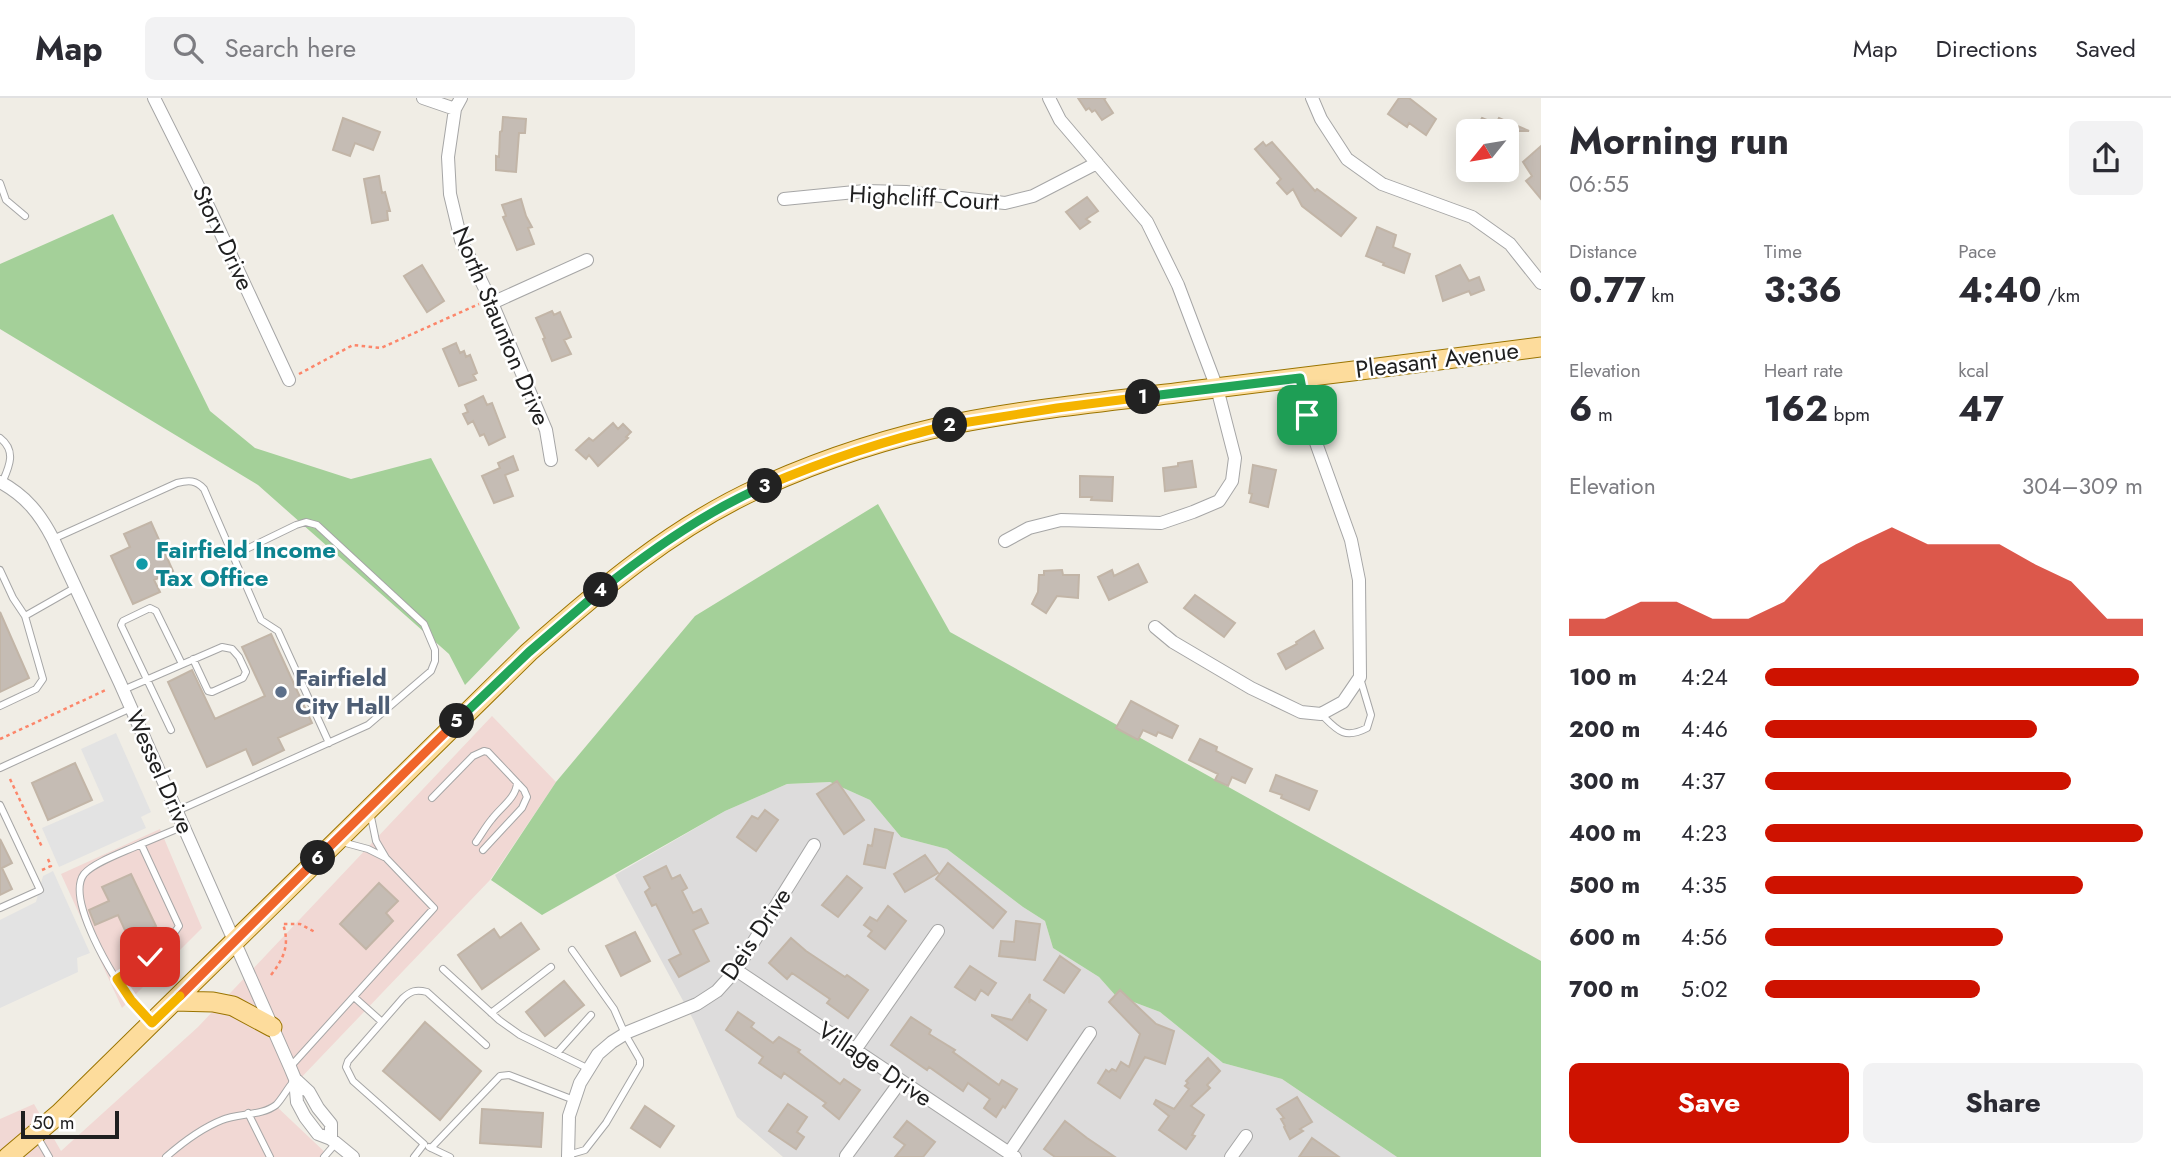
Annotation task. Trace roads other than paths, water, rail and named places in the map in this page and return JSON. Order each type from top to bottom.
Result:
[{"type":"main road","name":"Pleasant Avenue","points":[[8,1157],[36,1134],[152,1023],[489,689],[569,616],[641,560],[695,523],[756,489],[859,449],[960,423],[1057,408],[1541,347]]},
{"type":"main road","points":[[174,1001],[213,1002],[233,1006],[272,1027]]},
{"type":"street","name":"Story Drive","points":[[154,98],[211,210],[289,380]]},
{"type":"street","points":[[423,98],[458,104]]},
{"type":"street","points":[[1005,541],[1029,528],[1061,520],[1161,523],[1193,512],[1219,501],[1232,481],[1235,458],[1217,388],[1178,285],[1147,222],[1060,120],[1049,98]]},
{"type":"street","points":[[1312,98],[1321,119],[1347,159],[1381,184],[1472,217],[1510,244],[1541,283]]},
{"type":"street","name":"North Staunton Drive","points":[[458,104],[448,157],[450,194],[461,240],[492,303],[546,430],[551,460]]},
{"type":"street","name":"Highcliff Court","points":[[784,199],[865,191],[906,192],[1006,203],[1033,196],[1097,163]]},
{"type":"street","points":[[492,303],[587,260]]},
{"type":"street","points":[[1155,627],[1173,642],[1251,688],[1301,712],[1321,714],[1343,702],[1360,677],[1359,580],[1351,540],[1307,415],[1300,378]]},
{"type":"street","name":"Wessel Drive","points":[[1,483],[23,497],[41,516],[76,587],[292,1073],[297,1102],[318,1134],[334,1141],[353,1157]]},
{"type":"street","name":"Deis Drive","points":[[568,1156],[569,1116],[580,1083],[598,1054],[625,1034],[697,1004],[717,991],[736,970],[814,845]]},
{"type":"street","points":[[855,1050],[938,931]]},
{"type":"street","name":"Village Drive","points":[[736,970],[1012,1155]]},
{"type":"street","points":[[1012,1155],[1090,1033]]},
{"type":"street","points":[[846,1156],[901,1082]]},
{"type":"street","points":[[1231,1157],[1246,1136]]},
{"type":"lane","points":[[0,183],[6,200],[25,216]]},
{"type":"lane","points":[[0,438],[8,444],[12,460],[1,483]]},
{"type":"lane","points":[[53,539],[177,482],[198,482],[204,489],[261,620],[278,631],[329,743]]},
{"type":"lane","points":[[177,811],[368,725],[431,671],[435,661],[435,650],[424,624],[317,525],[306,522],[296,525],[234,555]]},
{"type":"lane","points":[[0,570],[25,616],[43,679],[36,689],[0,706]]},
{"type":"lane","points":[[25,616],[76,587]]},
{"type":"lane","points":[[171,730],[121,625],[123,621],[150,608],[156,611],[182,664]]},
{"type":"lane","points":[[122,687],[147,680],[193,659],[222,647],[232,649],[246,672],[243,678],[212,692],[208,691],[193,659]]},
{"type":"lane","points":[[1321,714],[1338,731],[1354,734],[1367,728],[1371,715],[1360,677]]},
{"type":"lane","points":[[0,768],[131,708]]},
{"type":"lane","points":[[432,798],[473,756],[488,752],[524,790],[527,797],[522,808],[483,850]]},
{"type":"lane","points":[[476,842],[491,819],[517,789],[517,783]]},
{"type":"lane","points":[[0,806],[40,890],[0,908]]},
{"type":"lane","points":[[166,1157],[180,1145],[221,1120],[275,1105],[292,1073],[354,997],[434,908],[386,858],[376,841],[369,807]]},
{"type":"lane","points":[[152,1023],[131,1000],[117,979],[88,924],[78,888],[83,875],[92,868],[184,826]]},
{"type":"lane","points":[[335,841],[368,849],[386,858]]},
{"type":"lane","points":[[117,979],[170,941],[179,926],[141,844]]},
{"type":"lane","points":[[568,1156],[585,1150],[606,1123],[640,1066],[640,1060],[614,1009],[572,950]]},
{"type":"lane","points":[[491,1013],[551,967]]},
{"type":"lane","points":[[443,969],[491,1013],[520,1035],[589,1069]]},
{"type":"lane","points":[[450,1157],[427,1146],[354,1082],[346,1067],[348,1061],[403,998],[417,989],[426,992],[486,1045]]},
{"type":"lane","points":[[354,997],[382,1022]]},
{"type":"lane","points":[[557,1053],[591,1015]]},
{"type":"lane","points":[[414,1157],[500,1076],[509,1075],[575,1100]]},
{"type":"lane","points":[[248,1113],[270,1157]]},
{"type":"lane","points":[[36,1134],[49,1157]]},
{"type":"lane","points":[[324,1157],[334,1141]]},
{"type":"place","name":"Fairfield Income Tax Office","points":[[142,564]]},
{"type":"place","name":"Fairfield City Hall","points":[[281,692]]}]
